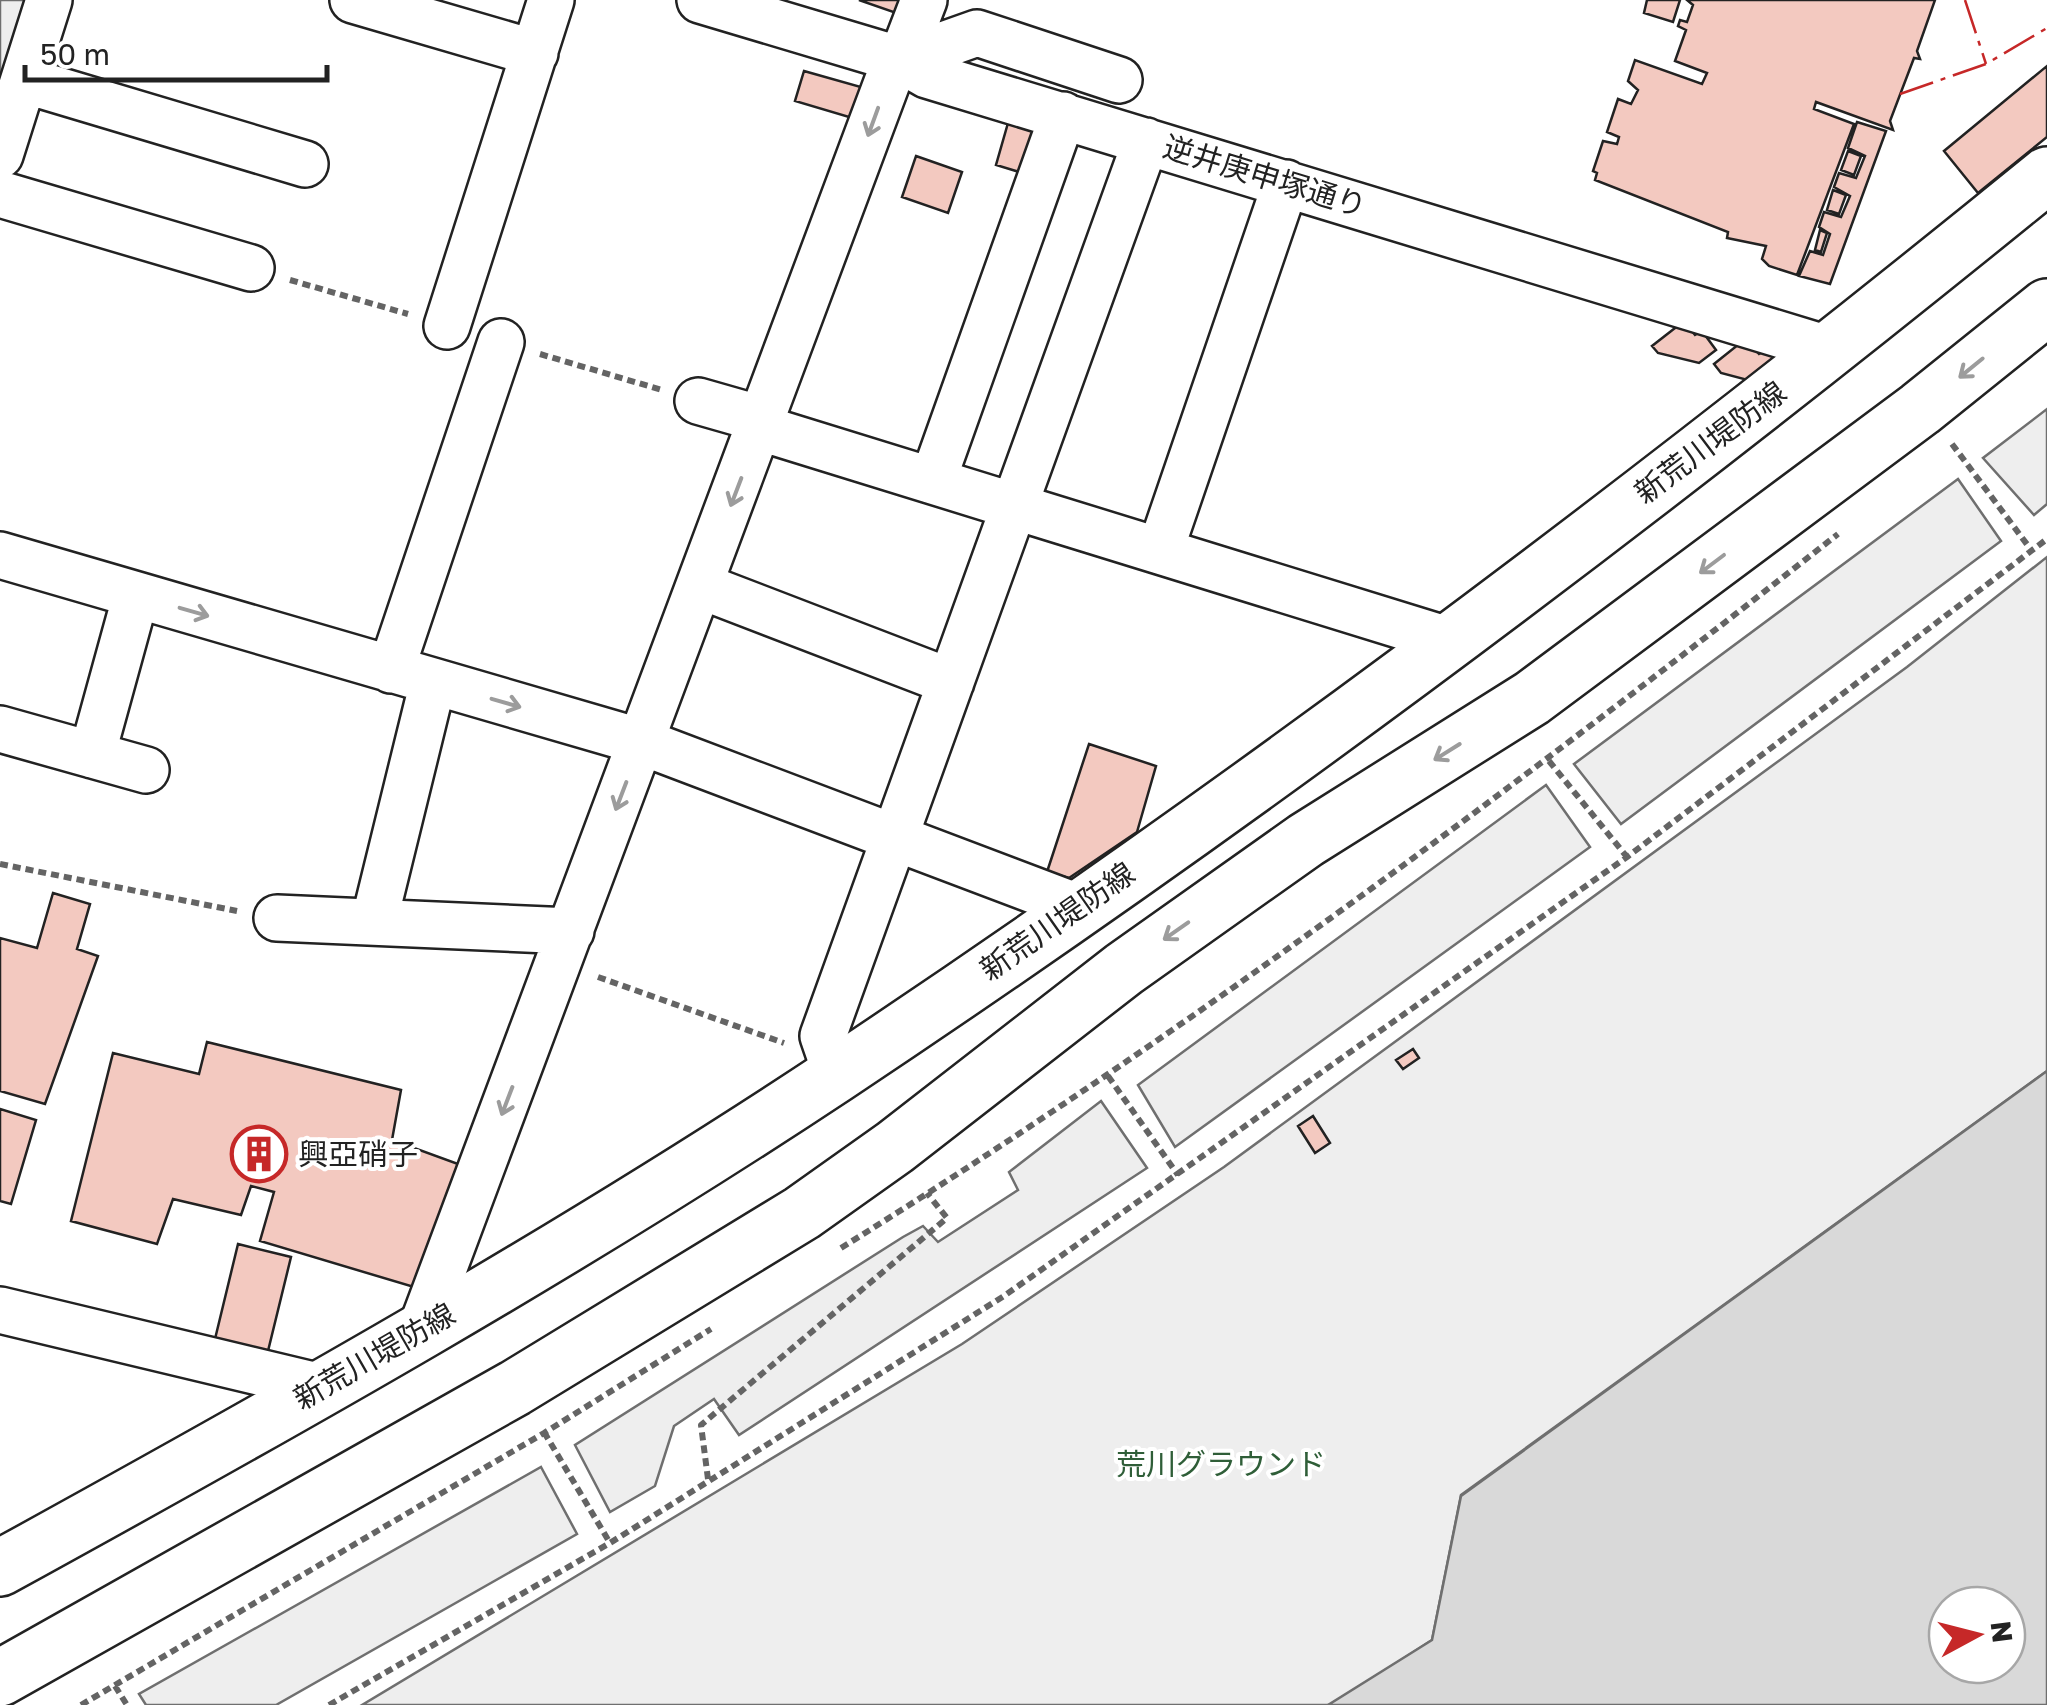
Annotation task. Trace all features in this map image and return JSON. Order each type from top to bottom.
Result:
[{"type":"main road","name":"新荒川堤防線","points":[[2,1565],[421,1329],[819,1062],[1078,908],[1451,640],[1831,350],[2047,175]]},
{"type":"main road","points":[[0,1678],[515,1388],[802,1213],[895,1147],[1124,968],[1306,840],[1532,698],[1920,409],[2047,307]]},
{"type":"street","points":[[0,155],[49,0]]},
{"type":"street","points":[[353,0],[535,53]]},
{"type":"street","points":[[447,326],[551,0]]},
{"type":"street","name":"逆井庚申塚通り","points":[[700,0],[901,60],[927,75],[1831,350]]},
{"type":"street","points":[[421,1329],[888,80],[901,60],[924,0]]},
{"type":"street","points":[[901,60],[977,34],[1119,80]]},
{"type":"street","points":[[24,80],[305,164]]},
{"type":"street","points":[[932,480],[1064,116]]},
{"type":"street","points":[[819,1062],[823,1036],[1146,140]]},
{"type":"street","points":[[1160,551],[1286,183]]},
{"type":"street","points":[[0,194],[251,268]]},
{"type":"street","points":[[374,922],[412,676],[500,342]]},
{"type":"street","points":[[698,400],[748,415],[760,428],[1451,640]]},
{"type":"street","points":[[0,556],[642,742],[1078,908]]},
{"type":"street","points":[[701,586],[950,682]]},
{"type":"street","points":[[92,754],[136,595]]},
{"type":"street","points":[[0,728],[146,770]]},
{"type":"street","points":[[277,918],[374,922],[565,947]]},
{"type":"street","points":[[0,1310],[321,1388]]},
{"type":"path","points":[[1936,457],[1968,432]]},
{"type":"path","points":[[828,1256],[1108,1076],[1549,762],[1844,530]]},
{"type":"path","points":[[329,1705],[610,1542],[1004,1296],[1627,856],[2047,539]]},
{"type":"path","points":[[1549,762],[1627,856]]},
{"type":"path","points":[[0,864],[277,918]]},
{"type":"path","points":[[565,947],[819,1062]]},
{"type":"path","points":[[1108,1076],[1178,1175]]},
{"type":"path","points":[[708,1479],[701,1425],[948,1218],[928,1194]]},
{"type":"path","points":[[81,1705],[544,1433],[728,1319]]},
{"type":"path","points":[[535,1416],[610,1542]]},
{"type":"path","points":[[115,1686],[127,1705]]},
{"type":"green space","points":[[0,0],[38,0],[0,119]]},
{"type":"green space","points":[[2047,409],[2047,504],[2034,515],[1983,458]]},
{"type":"green space","points":[[1958,479],[2001,541],[1621,824],[1574,764]]},
{"type":"green space","name":"荒川グラウンド","points":[[2047,557],[2047,1071],[1461,1495],[1432,1640],[1332,1705],[362,1705],[962,1344],[1224,1167],[1907,667]]},
{"type":"green space","points":[[1546,785],[1590,847],[1175,1147],[1138,1085]]},
{"type":"green space","points":[[1101,1101],[1147,1168],[739,1435],[714,1399],[674,1426],[655,1486],[610,1512],[575,1445],[903,1237],[923,1226],[938,1242],[1018,1190],[1009,1172]]},
{"type":"green space","points":[[541,1467],[577,1534],[276,1705],[146,1705],[139,1694]]},
{"type":"shaded area","points":[[2047,1071],[2047,1705],[1328,1705],[1432,1640],[1461,1496]]},
{"type":"building","points":[[859,0],[904,0],[899,14]]},
{"type":"building","points":[[1647,0],[1680,0],[1673,22],[1644,13]]},
{"type":"building","points":[[1687,0],[1935,0],[1917,51],[1920,59],[1914,58],[1890,121],[1893,130],[1816,102],[1814,109],[1854,124],[1797,275],[1769,266],[1762,259],[1766,246],[1727,238],[1728,232],[1595,180],[1597,173],[1593,171],[1603,141],[1617,144],[1619,137],[1607,132],[1618,99],[1631,104],[1638,90],[1628,81],[1635,60],[1702,84],[1707,73],[1675,61],[1686,30],[1678,26],[1680,20],[1687,22],[1693,5]]},
{"type":"building","points":[[2047,66],[2047,137],[1978,193],[1944,151]]},
{"type":"building","points":[[804,71],[868,89],[859,120],[795,101]]},
{"type":"building","points":[[1857,122],[1886,131],[1830,284],[1799,276],[1810,251],[1823,255],[1830,234],[1819,227],[1824,212],[1841,217],[1850,196],[1834,187],[1839,173],[1856,178],[1865,156],[1848,148]]},
{"type":"building","points":[[1008,123],[1039,132],[1026,174],[996,165]]},
{"type":"building","points":[[1848,151],[1861,156],[1854,175],[1841,170]]},
{"type":"building","points":[[916,156],[962,172],[948,213],[902,197]]},
{"type":"building","points":[[1833,190],[1846,195],[1839,214],[1827,210]]},
{"type":"building","points":[[1820,230],[1827,233],[1821,252],[1815,250]]},
{"type":"building","points":[[1684,321],[1695,335],[1702,331],[1716,350],[1699,363],[1658,353],[1652,346]]},
{"type":"building","points":[[1749,343],[1759,354],[1767,349],[1778,364],[1755,382],[1721,373],[1714,364],[1739,344],[1743,347]]},
{"type":"building","points":[[1089,744],[1156,766],[1137,832],[1069,878],[1047,872]]},
{"type":"building","points":[[53,893],[90,904],[77,949],[98,956],[45,1104],[0,1091],[0,938],[37,948]]},
{"type":"building","name":"興亞硝子","points":[[207,1042],[401,1090],[392,1140],[469,1168],[424,1290],[260,1241],[274,1192],[251,1186],[241,1215],[173,1199],[157,1244],[71,1221],[113,1053],[199,1074]]},
{"type":"building","points":[[1413,1049],[1419,1058],[1403,1069],[1396,1060]]},
{"type":"building","points":[[0,1109],[36,1120],[11,1204],[0,1201]]},
{"type":"building","points":[[1313,1116],[1330,1143],[1315,1153],[1298,1126]]},
{"type":"building","points":[[238,1244],[291,1257],[268,1351],[215,1339]]},
{"type":"power","points":[[1965,0],[1986,64]]},
{"type":"power","points":[[1900,94],[1986,64],[2047,28]]},
{"type":"place","name":"興亞硝子","points":[[259,1154]]}]
